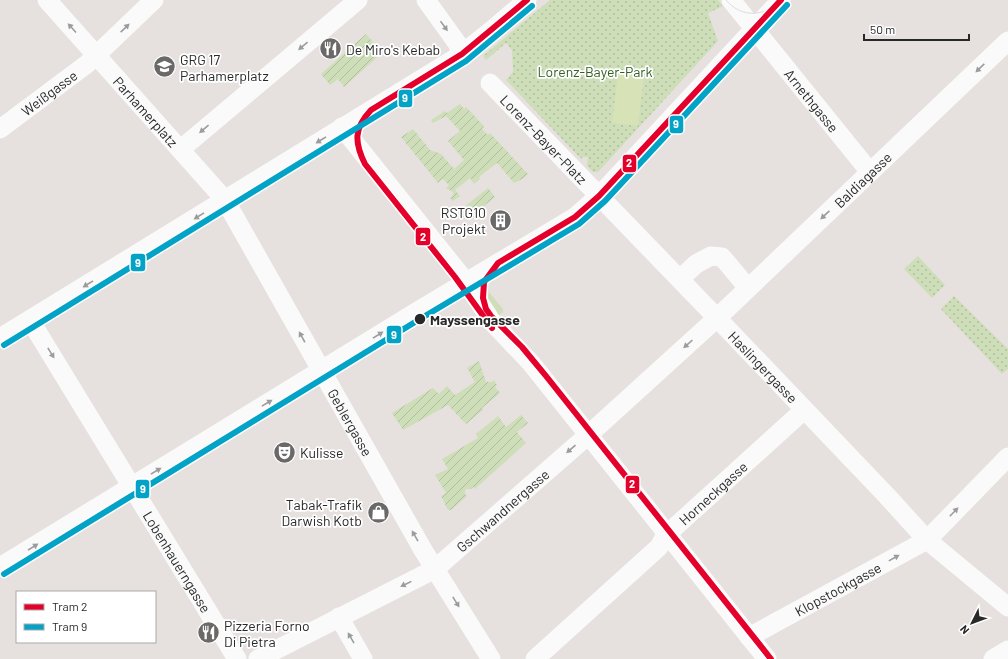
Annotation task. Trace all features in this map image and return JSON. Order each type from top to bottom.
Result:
[{"type":"street","points":[[47,0],[97,55],[154,0]]},
{"type":"street","name":"Parhamerplatz","points":[[97,55],[180,149],[358,0]]},
{"type":"street","points":[[426,0],[457,44],[462,54]]},
{"type":"street","points":[[0,338],[462,54],[527,0]]},
{"type":"street","points":[[731,0],[754,29]]},
{"type":"street","name":"Lorenz-Bayer-Platz","points":[[490,83],[599,196],[781,0]]},
{"type":"street","name":"Arnethgasse","points":[[754,29],[870,172]]},
{"type":"street","name":"Baldiagasse","points":[[718,318],[1008,41]]},
{"type":"street","name":"Weißgasse","points":[[0,129],[97,55]]},
{"type":"street","points":[[342,127],[466,282],[492,322],[530,363],[767,659]]},
{"type":"street","name":"Geblergasse","points":[[180,149],[225,200],[423,550],[491,659]]},
{"type":"street","points":[[0,567],[575,217],[599,196]]},
{"type":"street","name":"Haslingergasse","points":[[599,196],[718,318],[887,496],[926,540],[1008,607]]},
{"type":"street","points":[[680,279],[696,264],[711,256],[722,257],[748,288]]},
{"type":"street","name":"Gschwandnergasse","points":[[258,659],[435,569],[588,435],[718,318]]},
{"type":"street","name":"Lobenhauerngasse","points":[[30,320],[237,659]]},
{"type":"street","name":"Horneckgasse","points":[[535,659],[659,547],[668,534],[804,410]]},
{"type":"street","name":"Klopstockgasse","points":[[749,637],[926,540],[1008,457]]},
{"type":"street","points":[[339,617],[363,659]]},
{"type":"street","points":[[993,659],[1008,650]]},
{"type":"green space","name":"Lorenz-Bayer-Park","points":[[550,0],[718,0],[723,6],[708,13],[718,41],[598,172],[593,172],[587,166],[588,157],[583,157],[581,159],[506,80],[513,72],[512,50],[506,43],[486,60],[483,56]]},
{"type":"green space","points":[[366,34],[382,53],[344,87],[338,79],[330,85],[321,74]]},
{"type":"green space","points":[[618,73],[644,76],[638,126],[612,123]]},
{"type":"green space","points":[[460,104],[464,109],[466,107],[484,126],[482,129],[488,135],[490,133],[528,174],[524,178],[514,183],[497,163],[479,177],[480,179],[474,184],[470,178],[455,190],[460,196],[453,201],[450,198],[453,195],[453,192],[446,188],[449,185],[443,179],[438,183],[401,137],[413,129],[430,150],[441,154],[454,169],[464,160],[448,141],[460,131],[446,116],[433,123],[431,120],[445,111],[447,113]]},
{"type":"green space","points":[[488,188],[495,197],[466,220],[459,211]]},
{"type":"green space","points":[[918,256],[945,285],[932,298],[904,269]]},
{"type":"green space","points":[[489,292],[503,309],[503,312],[497,316],[491,308],[488,299]]},
{"type":"green space","points":[[954,296],[1008,349],[1008,369],[1002,374],[941,309]]},
{"type":"green space","points":[[479,361],[486,382],[492,382],[494,380],[497,385],[495,387],[500,393],[482,408],[483,410],[466,424],[448,405],[403,430],[392,413],[433,388],[439,394],[447,386],[455,395],[475,382],[467,368]]},
{"type":"green space","points":[[521,415],[528,423],[517,432],[526,443],[475,489],[473,487],[465,490],[465,494],[467,496],[451,510],[448,510],[441,496],[446,493],[435,475],[448,469],[442,459],[478,438],[476,434],[498,416],[506,427]]},
{"type":"tram line","name":"2","points":[[492,328],[455,277],[365,164],[359,149],[358,136],[361,123],[371,110],[462,54],[527,0]]},
{"type":"tram line","points":[[726,0],[738,10],[751,13],[764,11],[777,4]]},
{"type":"tram line","name":"2","points":[[771,659],[546,376],[522,347],[491,316],[486,309],[483,298],[484,282],[498,263],[575,217],[599,196],[781,0]]},
{"type":"tram line","name":"9","points":[[4,574],[420,319],[579,224],[605,201],[787,5]]},
{"type":"tram line","name":"9","points":[[4,345],[466,61],[532,6]]},
{"type":"place","name":"De Miro's Kebab","points":[[331,49]]},
{"type":"place","name":"GRG 17 Parhamerplatz","points":[[164,67]]},
{"type":"place","name":"RSTG10 Projekt","points":[[501,220]]},
{"type":"place","name":"Mayssengasse","points":[[420,319]]},
{"type":"place","name":"Kulisse","points":[[285,452]]},
{"type":"place","name":"Tabak-Trafik Darwish Kotb","points":[[378,512]]},
{"type":"place","name":"Pizzeria Forno Di Pietra","points":[[208,633]]}]
